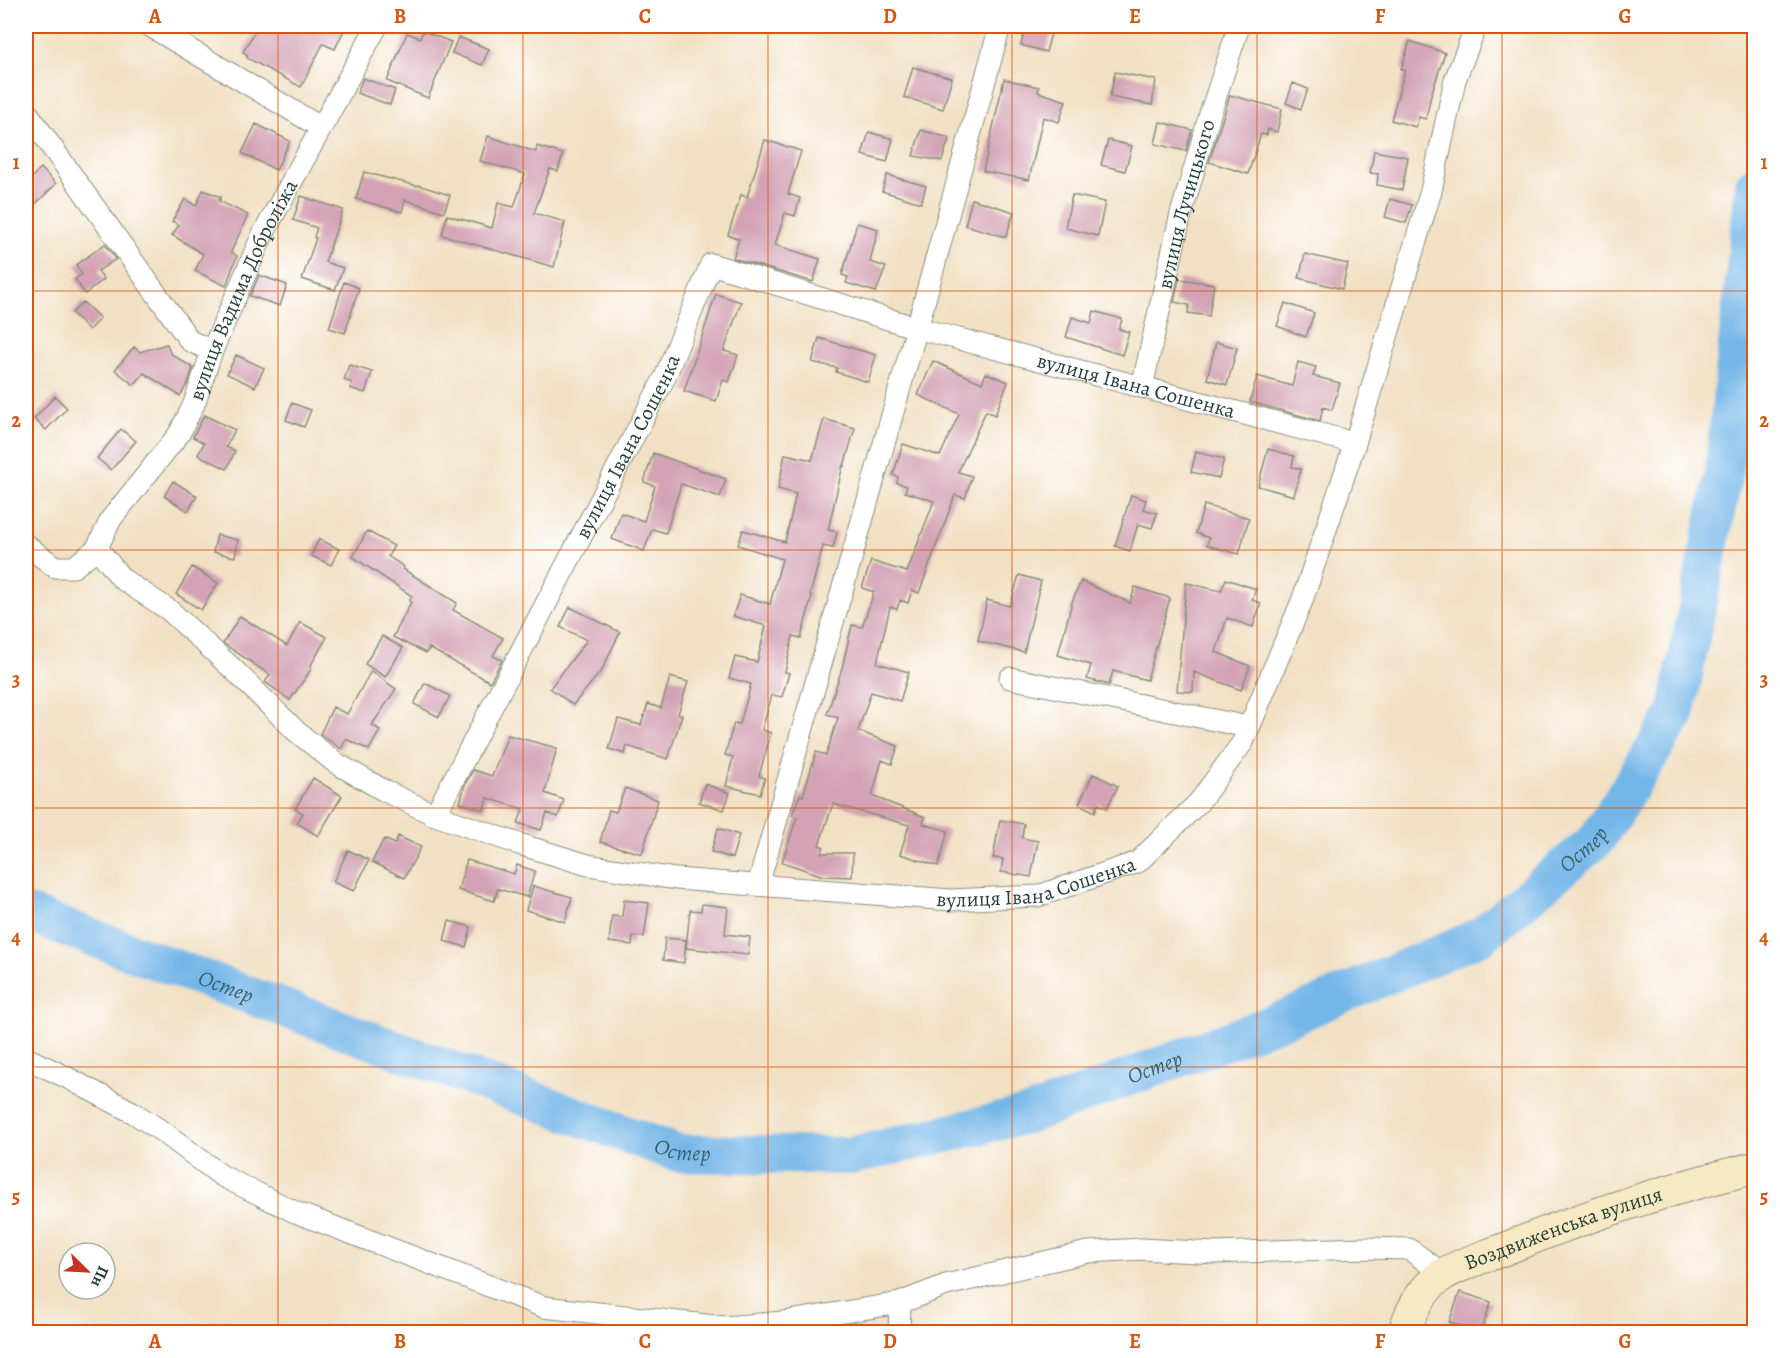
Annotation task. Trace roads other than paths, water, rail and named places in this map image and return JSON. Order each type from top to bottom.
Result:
[{"type":"street","points":[[150,26],[321,127]]},
{"type":"street","name":"вулиця Вадима Доброліжа","points":[[97,548],[111,519],[178,434],[194,404],[212,351],[262,236],[377,26]]},
{"type":"street","points":[[758,885],[917,328],[1000,26]]},
{"type":"street","name":"вулиця Лучицького","points":[[1142,387],[1180,218],[1210,114],[1239,26]]},
{"type":"street","name":"вулиця Івана Сошенка","points":[[97,548],[122,579],[169,610],[297,732],[336,764],[383,790],[435,814],[519,844],[588,865],[676,879],[951,900],[1038,896],[1137,862],[1199,802],[1243,742],[1302,601],[1355,444],[1431,190],[1455,80],[1476,26]]},
{"type":"street","points":[[26,111],[190,341],[212,351]]},
{"type":"street","name":"вулиця Івана Сошенка","points":[[435,814],[665,377],[711,264],[917,328],[1355,444]]},
{"type":"street","points":[[26,545],[55,567],[74,567],[97,548]]},
{"type":"street","points":[[1010,678],[1248,727]]},
{"type":"street","points":[[26,1058],[134,1113],[222,1176],[295,1212],[544,1307],[724,1327],[783,1322],[900,1303],[946,1285],[1077,1255],[1142,1249],[1214,1253],[1364,1248],[1409,1249],[1443,1274]]},
{"type":"street","name":"Воздвиженська вулиця","points":[[1404,1332],[1408,1319],[1422,1294],[1443,1274],[1573,1222],[1688,1184],[1755,1168]]},
{"type":"street","points":[[899,1332],[900,1303]]},
{"type":"waterway","name":"Остер","points":[[26,913],[677,1153],[850,1156],[1031,1114],[1282,1020],[1481,936],[1596,840],[1676,714],[1723,477],[1754,185]]}]
